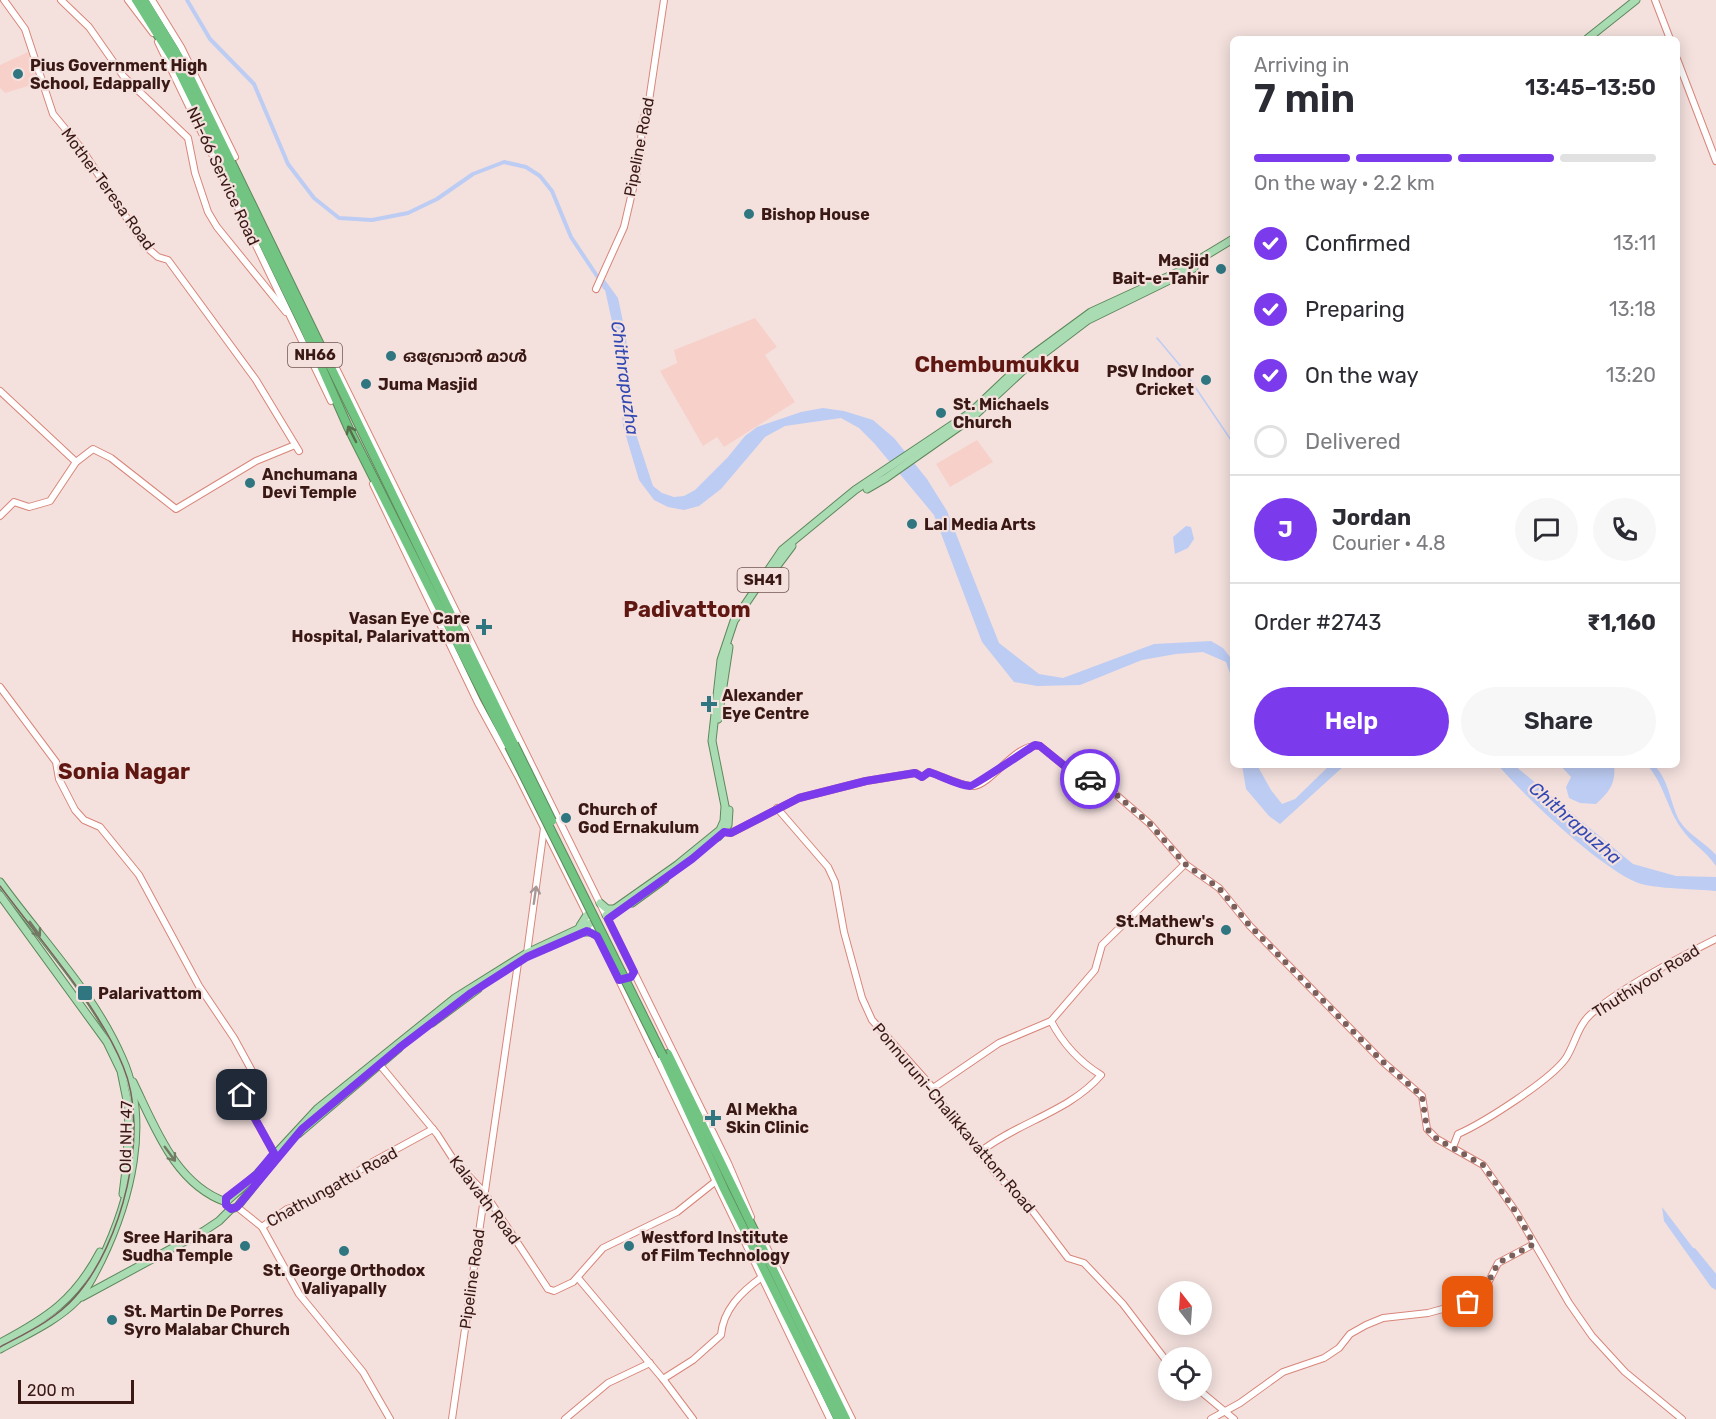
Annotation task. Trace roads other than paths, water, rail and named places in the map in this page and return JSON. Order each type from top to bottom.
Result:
[{"type":"highway","name":"NH66","points":[[136,0],[233,159],[332,367],[393,506],[698,1124],[838,1419]]},
{"type":"highway","name":"NH66","points":[[144,0],[168,36],[302,323],[333,400],[393,506]]},
{"type":"highway","name":"NH66","points":[[764,1263],[815,1352],[846,1419]]},
{"type":"main road","points":[[1591,36],[1636,0]]},
{"type":"main road","name":"SH41","points":[[607,917],[683,863],[720,830],[726,815],[712,741],[718,705],[721,660],[734,621],[782,550],[843,499],[895,469],[970,413],[1027,359],[1107,303],[1180,271],[1230,241]]},
{"type":"main road","points":[[1065,333],[1112,306],[1161,285],[1230,247]]},
{"type":"main road","points":[[718,705],[717,744],[730,817],[724,832]]},
{"type":"main road","name":"SH41","points":[[607,917],[692,859],[724,832]]},
{"type":"main road","name":"Old NH 47","points":[[0,882],[93,1007],[127,1070],[132,1093],[135,1123],[133,1155],[125,1204],[110,1242],[75,1299]]},
{"type":"main road","name":"Old NH 47","points":[[0,895],[107,1042],[132,1093],[183,1172],[207,1195],[226,1202]]},
{"type":"main road","points":[[600,903],[607,909],[617,908]]},
{"type":"main road","points":[[0,1343],[75,1299],[219,1221],[236,1206],[302,1129],[350,1085],[380,1065],[463,999],[518,963],[578,931],[587,915]]},
{"type":"main road","points":[[236,1206],[226,1202],[257,1174],[300,1124],[455,998],[527,953],[592,925]]},
{"type":"main road","points":[[578,931],[591,932],[597,936]]},
{"type":"main road","points":[[233,1195],[236,1206]]},
{"type":"main road","points":[[0,1349],[75,1299]]},
{"type":"street","name":"Mother Teresa Road","points":[[4,0],[24,29],[53,114],[81,148],[146,246],[158,257],[168,260],[227,340],[256,380],[297,448],[258,460],[176,509],[100,450],[93,449],[76,462]]},
{"type":"street","points":[[61,0],[89,27],[124,77],[188,138],[195,173],[208,212],[217,227],[265,283],[295,325],[333,400]]},
{"type":"street","name":"NH-66 Service Road","points":[[128,0],[160,45],[229,194],[295,325]]},
{"type":"street","points":[[152,0],[185,55],[233,159]]},
{"type":"street","name":"Pipeline Road","points":[[596,289],[624,227],[640,158],[642,124],[648,101],[664,0]]},
{"type":"street","points":[[1655,0],[1669,36]]},
{"type":"street","points":[[1680,67],[1716,161]]},
{"type":"street","points":[[332,367],[495,712],[544,827],[626,995],[698,1124],[852,1419]]},
{"type":"street","points":[[0,391],[76,462],[50,501],[29,507],[17,501],[0,516]]},
{"type":"street","points":[[373,484],[495,712],[577,857],[642,988],[698,1124],[716,1181],[830,1419]]},
{"type":"street","points":[[0,687],[42,747],[56,762],[59,779],[75,810],[84,820],[100,827],[139,875],[198,986],[234,1038],[253,1075],[241,1087],[240,1092],[274,1153]]},
{"type":"street","points":[[724,832],[731,833],[799,798],[866,781],[915,773],[922,777],[929,772],[968,786],[976,785],[1002,764],[1037,745],[1072,772],[1100,782],[1150,824],[1185,864],[1219,888],[1250,926],[1383,1062],[1422,1096],[1427,1129],[1437,1139],[1483,1165],[1516,1212],[1569,1303],[1600,1347],[1625,1372],[1682,1419]]},
{"type":"street","name":"Ponnuruni-Chalikkavattom Road","points":[[777,808],[828,867],[835,882],[862,998],[872,1020],[933,1088],[949,1115],[998,1176],[1028,1206],[1068,1258],[1084,1263],[1123,1304],[1158,1350]]},
{"type":"street","points":[[527,953],[544,827]]},
{"type":"street","points":[[563,865],[575,861],[577,857]]},
{"type":"street","points":[[566,872],[580,864]]},
{"type":"street","points":[[933,1088],[999,1043],[1051,1021],[1095,970],[1102,945],[1185,864]]},
{"type":"street","name":"Thuthiyoor Road","points":[[1453,1147],[1458,1134],[1491,1117],[1553,1071],[1565,1059],[1588,1016],[1634,985],[1716,939]]},
{"type":"street","name":"Pipeline Road","points":[[452,1419],[484,1192],[510,1033],[518,963]]},
{"type":"street","points":[[619,980],[624,980],[634,972]]},
{"type":"street","points":[[626,995],[642,988]]},
{"type":"street","points":[[980,1152],[1036,1118],[1065,1104],[1091,1086],[1101,1075],[1083,1065],[1061,1040],[1051,1021]]},
{"type":"street","name":"Kalavath Road","points":[[380,1065],[433,1129],[455,1162],[484,1192],[548,1289],[562,1288],[578,1278],[605,1246],[677,1212],[716,1181]]},
{"type":"street","name":"Chathungattu Road","points":[[262,1227],[287,1209],[314,1201],[369,1164],[433,1129]]},
{"type":"street","points":[[236,1206],[262,1227],[299,1294],[363,1372],[390,1419]]},
{"type":"street","points":[[1211,1419],[1225,1412],[1275,1376],[1324,1358],[1339,1348],[1350,1334],[1366,1325],[1383,1318],[1428,1314],[1468,1302],[1486,1287],[1498,1263],[1534,1244]]},
{"type":"street","points":[[663,1379],[693,1360],[721,1335],[722,1318],[731,1305],[762,1277]]},
{"type":"street","points":[[578,1278],[650,1363],[693,1419]]},
{"type":"street","points":[[565,1419],[608,1383],[650,1363]]},
{"type":"street","points":[[1212,1401],[1234,1419]]},
{"type":"water","points":[[602,276],[618,298],[626,336],[633,425],[653,486],[662,493],[674,497],[684,496],[695,490],[745,436],[757,427],[801,412],[823,408],[844,411],[873,420],[894,438],[927,479],[947,511],[999,643],[1039,674],[1063,678],[1154,644],[1211,641],[1223,648],[1230,657],[1230,673],[1226,662],[1203,652],[1142,660],[1080,685],[1037,686],[1014,682],[982,642],[934,515],[874,443],[859,428],[841,418],[785,426],[765,437],[721,489],[699,506],[684,510],[668,507],[654,500],[639,480],[623,426],[618,349]]},
{"type":"water","points":[[1186,526],[1191,527],[1194,539],[1188,548],[1175,554],[1173,537]]},
{"type":"water","points":[[1242,768],[1259,768],[1282,804],[1295,799],[1327,768],[1342,768],[1280,824],[1269,816],[1246,789]]},
{"type":"water","points":[[1501,768],[1518,768],[1633,864],[1676,876],[1716,877],[1716,891],[1665,888],[1638,883],[1603,862],[1526,795]]},
{"type":"water","points":[[1563,768],[1614,768],[1613,783],[1596,804],[1580,803],[1569,798],[1566,787],[1571,777]]},
{"type":"water","points":[[1650,768],[1656,768],[1659,771],[1679,820],[1716,855],[1716,866],[1681,828]]},
{"type":"water","points":[[1662,1207],[1716,1278],[1716,1290],[1711,1287],[1664,1221]]},
{"type":"waterway","name":"Chithrapuzha","points":[[187,0],[210,39],[254,84],[288,164],[314,198],[339,218],[372,220],[408,213],[437,199],[473,174],[504,162],[526,167],[540,176],[552,191],[571,237],[605,288]]},
{"type":"waterway","points":[[1157,338],[1183,369],[1230,439]]},
{"type":"waterway","points":[[1694,1250],[1716,1277]]},
{"type":"railway","points":[[0,886],[67,973],[99,1020],[123,1066],[131,1093],[134,1122],[133,1154],[127,1186],[118,1218],[92,1275],[75,1297],[59,1312],[0,1347]]},
{"type":"place","name":"Pius Government High School, Edappally","points":[[18,74]]},
{"type":"place","name":"Bishop House","points":[[749,214]]},
{"type":"place","name":"Masjid Bait-e-Tahir","points":[[1221,269]]},
{"type":"place","name":"ഒബ്രോൻ മാൾ","points":[[391,356]]},
{"type":"place","name":"PSV Indoor Cricket","points":[[1206,380]]},
{"type":"place","name":"Juma Masjid","points":[[366,384]]},
{"type":"place","name":"St. Michaels Church","points":[[941,413]]},
{"type":"place","name":"Anchumana Devi Temple","points":[[250,483]]},
{"type":"place","name":"Lal Media Arts","points":[[912,524]]},
{"type":"place","name":"Vasan Eye Care Hospital, Palarivattom","points":[[484,627]]},
{"type":"place","name":"Alexander Eye Centre","points":[[709,704]]},
{"type":"place","name":"Church of God Ernakulum","points":[[566,818]]},
{"type":"place","name":"St.Mathew's Church","points":[[1226,930]]},
{"type":"place","name":"Palarivattom","points":[[85,993]]},
{"type":"place","name":"Al Mekha Skin Clinic","points":[[713,1118]]},
{"type":"place","name":"Sree Harihara Sudha Temple","points":[[245,1246]]},
{"type":"place","name":"Westford Institute of Film Technology","points":[[629,1246]]},
{"type":"place","name":"St. George Orthodox Valiyapally","points":[[344,1251]]},
{"type":"place","name":"St. Martin De Porres Syro Malabar Church","points":[[112,1320]]},
{"type":"district","name":"Chembumukku","points":[[997,364]]},
{"type":"district","name":"Padivattom","points":[[687,609]]},
{"type":"district","name":"Sonia Nagar","points":[[124,771]]}]
